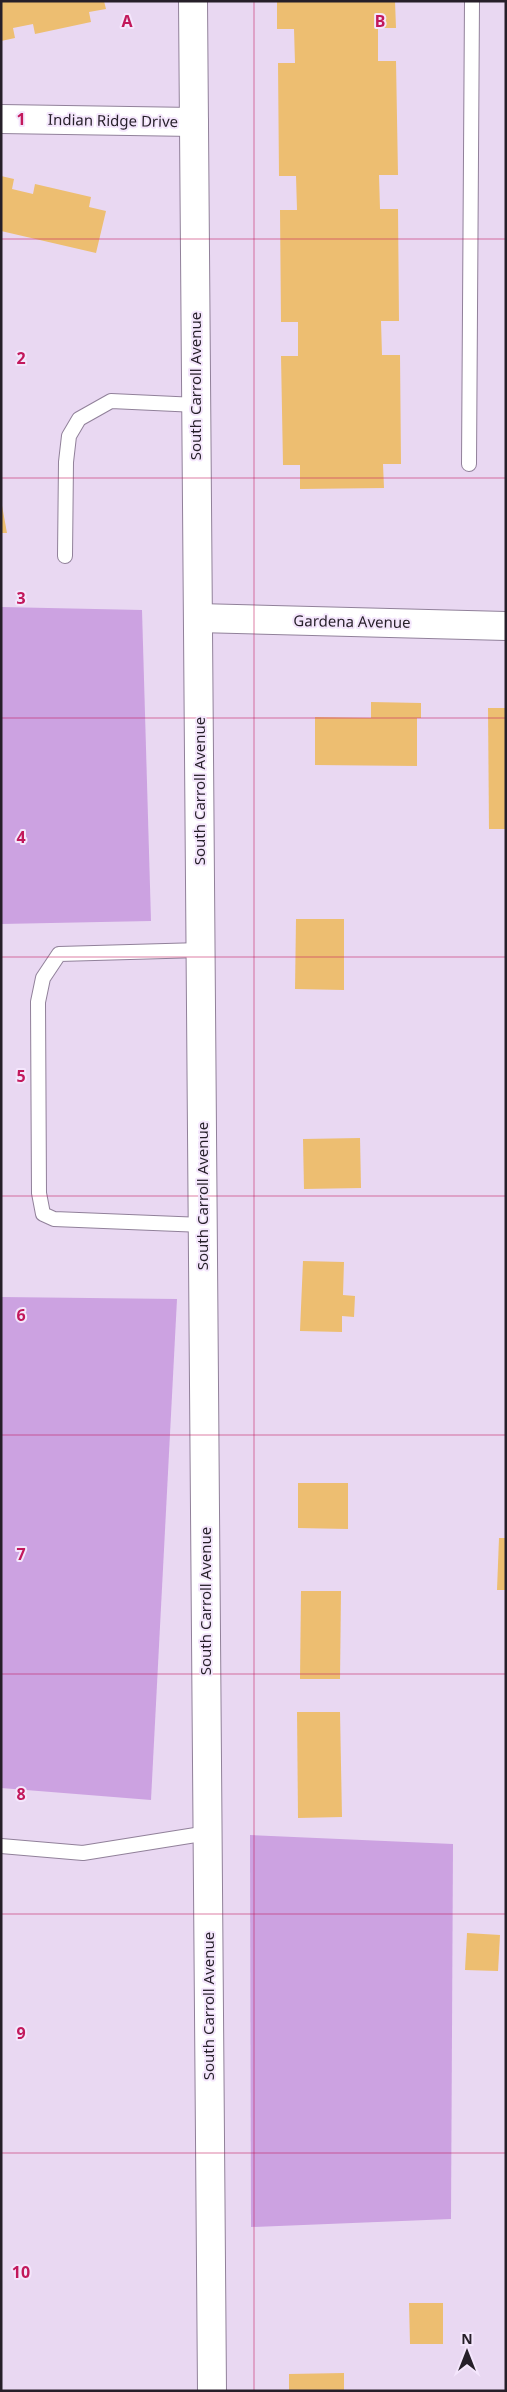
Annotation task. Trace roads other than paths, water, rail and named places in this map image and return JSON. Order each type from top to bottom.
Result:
[{"type":"street","name":"South Carroll Avenue","points":[[193,1],[212,2391]]},
{"type":"street","name":"Indian Ridge Drive","points":[[1,119],[194,122]]},
{"type":"street","name":"Gardena Avenue","points":[[198,618],[506,626]]},
{"type":"lane","points":[[469,464],[472,1]]},
{"type":"lane","points":[[65,556],[66,462],[69,436],[79,420],[111,401],[197,404]]},
{"type":"lane","points":[[201,950],[59,954],[43,978],[38,1002],[39,1193],[43,1214],[54,1219],[203,1225]]},
{"type":"lane","points":[[1,1846],[83,1853],[208,1833]]}]
